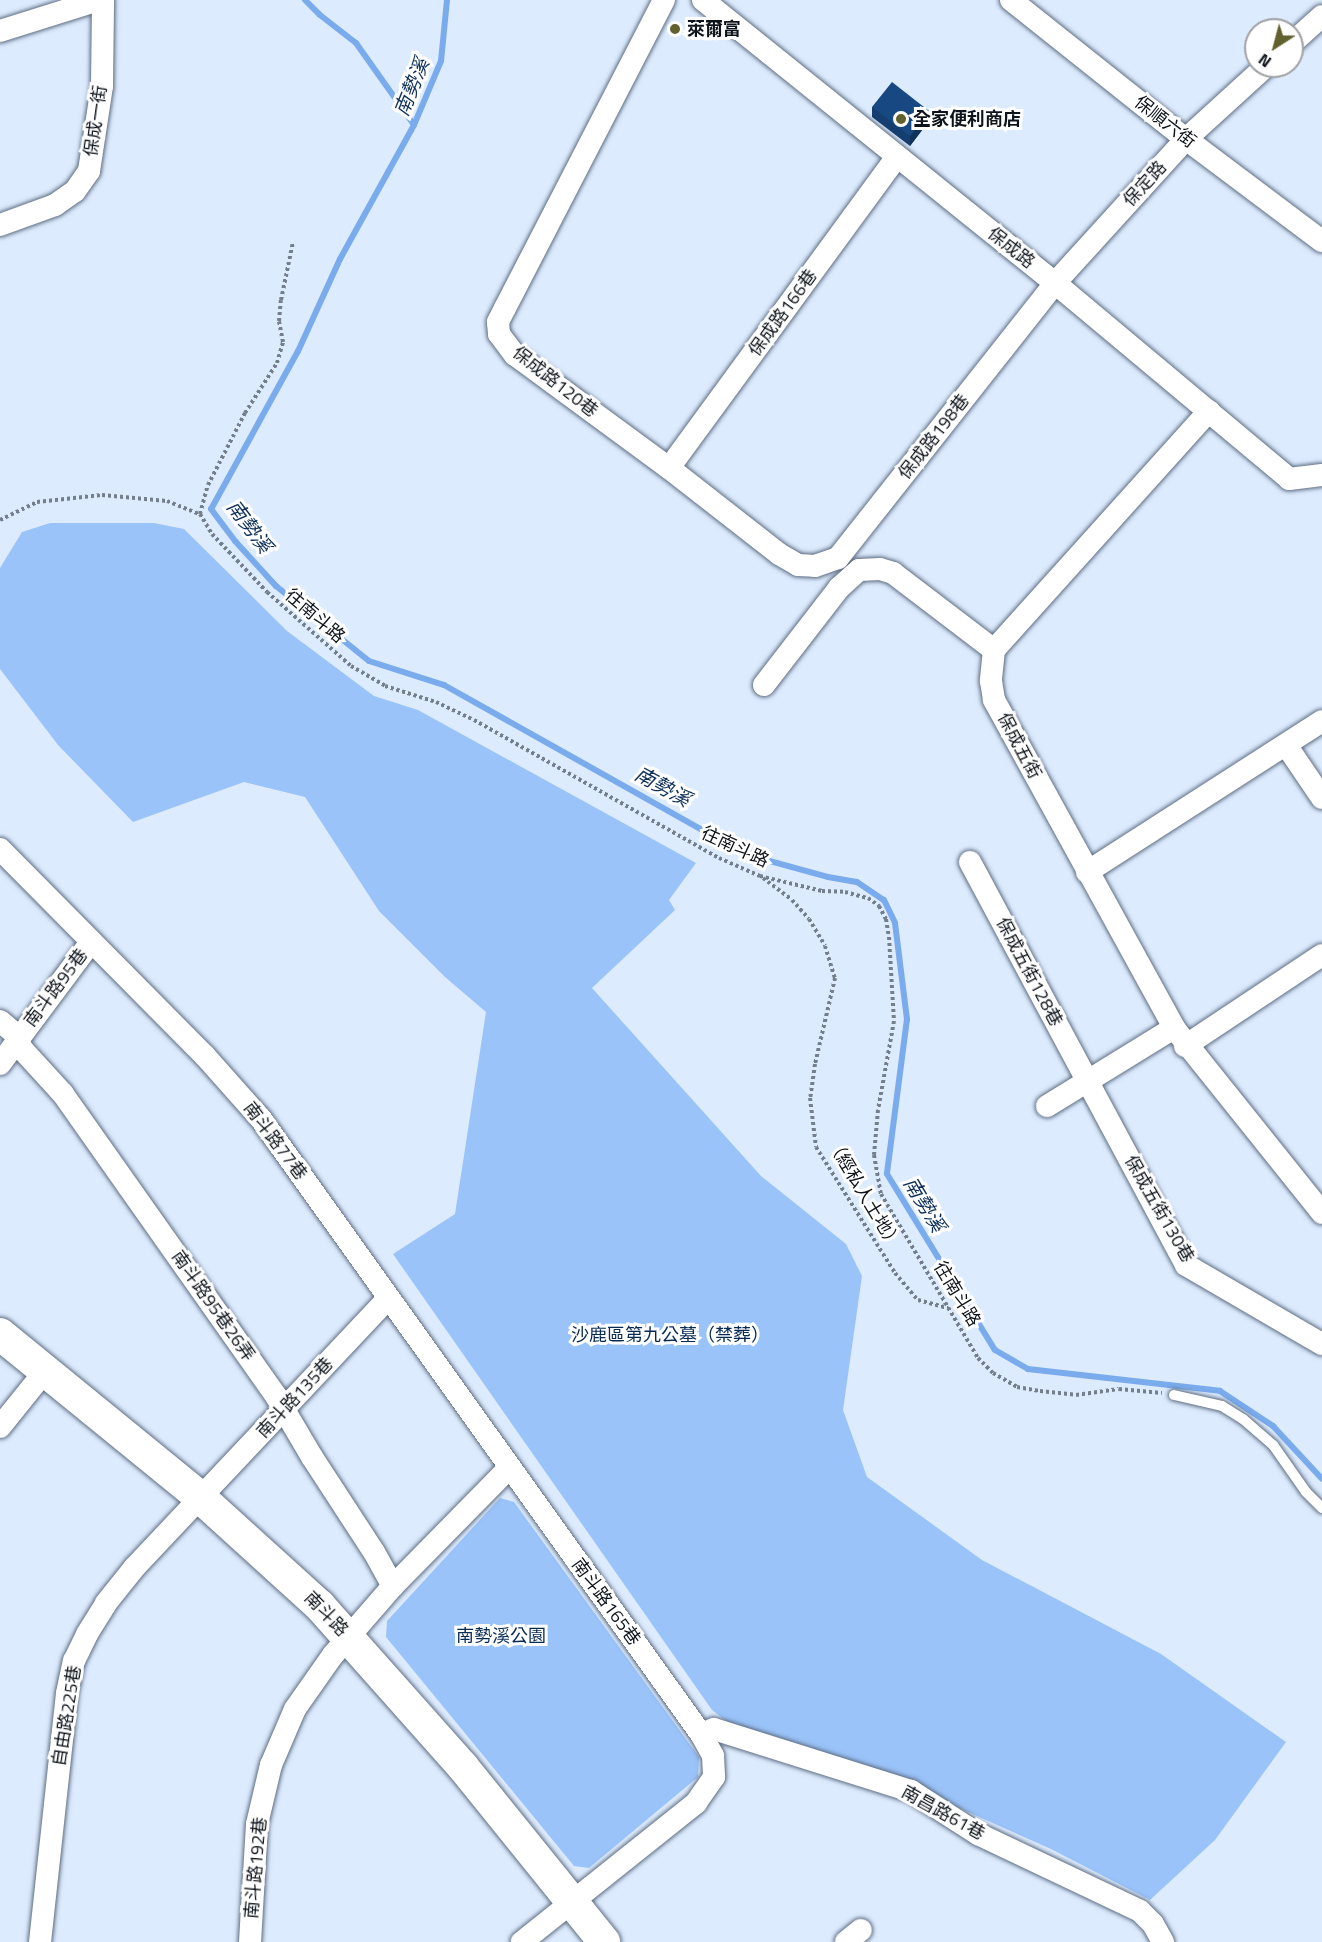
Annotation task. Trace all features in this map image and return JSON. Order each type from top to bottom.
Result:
[{"type":"street","points":[[0,31],[99,0]]},
{"type":"street","name":"保成一街","points":[[0,225],[55,205],[75,191],[89,171],[102,86],[103,0]]},
{"type":"street","name":"保成路120巷","points":[[664,0],[498,322],[499,334],[515,355],[669,468],[779,554],[798,565]]},
{"type":"street","name":"保成路","points":[[703,0],[1055,283],[1289,479],[1322,475]]},
{"type":"street","name":"保順六街","points":[[1011,0],[1186,139],[1322,241]]},
{"type":"street","points":[[1316,0],[1322,6]]},
{"type":"street","points":[[1304,32],[1322,16]]},
{"type":"street","name":"保定路","points":[[1055,283],[1186,139],[1253,78]]},
{"type":"street","name":"保成路166巷","points":[[669,468],[897,157]]},
{"type":"street","name":"保成路198巷","points":[[798,565],[815,566],[838,558],[1055,283]]},
{"type":"street","points":[[764,685],[839,588],[859,570],[880,569],[893,573],[994,650],[1209,411]]},
{"type":"street","name":"保成五街","points":[[994,650],[991,681],[994,700],[1179,1037],[1320,1209]]},
{"type":"street","points":[[1087,873],[1322,721]]},
{"type":"street","points":[[1286,746],[1322,798]]},
{"type":"street","name":"南斗路77巷","points":[[0,849],[205,1056],[261,1119],[509,1468]]},
{"type":"street","name":"保成五街128巷","points":[[970,862],[1088,1081]]},
{"type":"street","name":"南斗路95巷","points":[[0,1064],[91,942]]},
{"type":"street","points":[[1047,1106],[1088,1081],[1179,1037],[1322,955]]},
{"type":"street","name":"南斗路95巷26弄","points":[[0,1021],[19,1037],[21,1048],[63,1094],[285,1409],[312,1457],[374,1552],[393,1586]]},
{"type":"street","name":"保成五街130巷","points":[[1088,1081],[1186,1265],[1322,1344]]},
{"type":"street","name":"南斗路135巷","points":[[202,1499],[388,1298]]},
{"type":"street","name":"南斗路","points":[[0,1334],[202,1499],[298,1585],[349,1637],[463,1767],[573,1900],[604,1942]]},
{"type":"street","points":[[0,1427],[45,1371]]},
{"type":"street","points":[[349,1637],[393,1586],[509,1468]]},
{"type":"street","name":"南斗路165巷","points":[[509,1468],[701,1734],[715,1765],[714,1777],[696,1803],[522,1942]]},
{"type":"street","name":"自由路225巷","points":[[40,1942],[62,1730],[74,1661],[106,1603],[141,1560],[202,1499]]},
{"type":"street","name":"南斗路192巷","points":[[250,1942],[257,1824],[271,1765],[295,1709],[314,1680],[349,1637]]},
{"type":"street","name":"南昌路61巷","points":[[701,1734],[714,1729],[911,1791],[978,1834],[1140,1911],[1153,1924],[1163,1942]]},
{"type":"lane","points":[[1174,1395],[1222,1406],[1243,1419],[1273,1445],[1306,1492],[1322,1508]]},
{"type":"path","points":[[0,520],[37,502],[102,495],[167,501],[200,514],[208,485],[245,414],[277,363],[283,342],[279,321],[281,300],[293,242]]},
{"type":"path","name":"往南斗路","points":[[200,514],[212,534],[259,585],[351,666],[385,686],[436,702],[474,720],[718,858],[760,876],[822,891],[845,892],[868,898],[879,906],[886,919],[894,1021],[878,1110],[874,1155],[881,1194],[978,1358],[993,1373],[1017,1387],[1076,1395],[1119,1389],[1174,1395]]},
{"type":"path","name":"（經私人土地）","points":[[760,876],[792,900],[809,919],[825,946],[836,978],[815,1064],[810,1098],[816,1147],[895,1274],[918,1300],[949,1308]]},
{"type":"green space","name":"沙鹿區第九公墓（禁葬）","points":[[50,523],[154,523],[184,529],[287,631],[374,696],[418,710],[696,863],[669,900],[675,910],[592,988],[761,1176],[846,1244],[862,1276],[843,1410],[867,1477],[982,1560],[1161,1654],[1286,1742],[1215,1840],[1150,1900],[1051,1849],[912,1787],[733,1726],[712,1710],[393,1254],[455,1214],[486,1012],[445,977],[379,911],[305,797],[244,782],[133,822],[58,745],[0,669],[0,568],[22,532]]},
{"type":"green space","name":"南勢溪公園","points":[[500,1498],[514,1502],[699,1757],[698,1777],[589,1868],[574,1866],[386,1637],[387,1621]]},
{"type":"building","name":"全家便利商店","points":[[892,82],[929,111],[910,136],[872,107]]},
{"type":"waterway","points":[[305,0],[356,43],[414,125]]},
{"type":"waterway","name":"南勢溪","points":[[447,0],[441,61],[414,125],[340,259],[298,351],[211,509],[235,541],[276,586],[369,661],[444,685],[710,834],[762,859],[828,877],[857,882],[884,900],[895,923],[907,1019],[887,1174],[995,1350],[1028,1369],[1220,1391],[1273,1426],[1322,1479]]},
{"type":"place","name":"萊爾富","points":[[675,29]]},
{"type":"place","name":"全家便利商店","points":[[901,119]]}]
